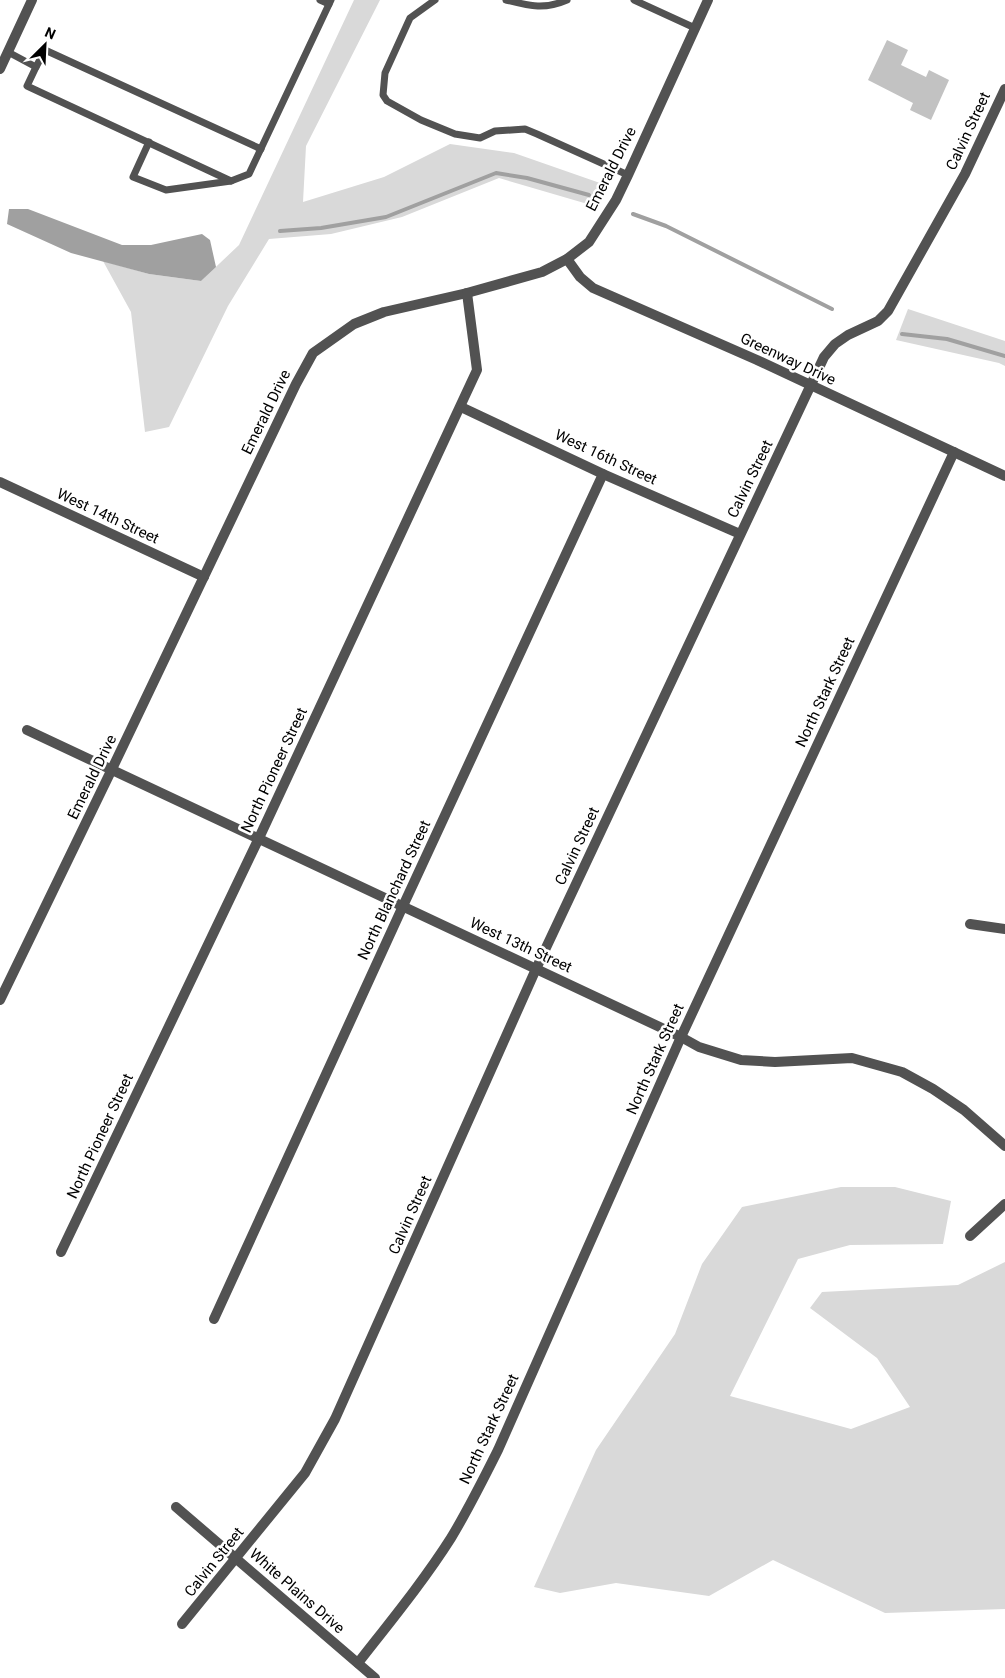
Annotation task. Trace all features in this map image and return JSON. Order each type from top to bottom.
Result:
[{"type":"street","points":[[0,69],[32,0]]},
{"type":"street","name":"Emerald Drive","points":[[0,1000],[296,384],[313,353],[354,324],[384,312],[467,294],[542,272],[567,259],[589,242],[616,200],[708,0]]},
{"type":"street","name":"Calvin Street","points":[[182,1624],[237,1559],[305,1473],[335,1419],[536,969],[824,357],[835,344],[848,335],[878,322],[888,311],[966,174],[1005,90]]},
{"type":"street","name":"Greenway Drive","points":[[567,259],[580,277],[593,288],[757,360],[1005,476]]},
{"type":"street","name":"North Pioneer Street","points":[[61,1252],[259,838],[477,370],[467,294]]},
{"type":"street","name":"West 16th Street","points":[[461,407],[604,474],[740,534]]},
{"type":"street","name":"North Stark Street","points":[[358,1663],[409,1599],[450,1538],[498,1450],[681,1036],[954,452]]},
{"type":"street","name":"North Blanchard Street","points":[[214,1319],[604,474]]},
{"type":"street","name":"West 14th Street","points":[[0,482],[204,577]]},
{"type":"street","name":"West 13th Street","points":[[27,730],[681,1036],[699,1047],[741,1060],[775,1062],[852,1058],[902,1072],[933,1089],[964,1110],[1005,1146]]},
{"type":"street","points":[[970,924],[1005,928]]},
{"type":"street","points":[[970,1236],[1005,1204]]},
{"type":"street","name":"White Plains Drive","points":[[176,1507],[375,1678]]},
{"type":"lane","points":[[149,142],[133,177],[166,190],[231,181],[249,174],[330,2],[320,0]]},
{"type":"lane","points":[[435,0],[410,18],[384,73],[383,95],[387,101],[421,120],[455,134],[480,138],[495,131],[525,130],[538,134],[628,175]]},
{"type":"lane","points":[[506,0],[528,6],[550,7],[567,0]]},
{"type":"lane","points":[[634,0],[695,28]]},
{"type":"lane","points":[[231,181],[27,86],[45,50],[261,149]]},
{"type":"lane","points":[[8,52],[36,66]]},
{"type":"shaded area","points":[[354,0],[380,0],[306,146],[303,202],[384,177],[450,144],[514,153],[600,183],[591,205],[499,178],[402,217],[331,234],[269,239],[228,306],[169,427],[145,432],[131,312],[103,261],[149,274],[201,281],[239,245]]},
{"type":"shaded area","points":[[9,209],[28,209],[122,245],[151,245],[202,234],[210,240],[216,267],[201,281],[149,274],[71,253],[7,224]]},
{"type":"shaded area","points":[[908,309],[1005,341],[1005,366],[999,363],[896,340]]},
{"type":"shaded area","points":[[841,1187],[895,1187],[951,1201],[943,1244],[850,1245],[798,1259],[730,1396],[851,1429],[910,1407],[877,1358],[810,1308],[822,1292],[958,1285],[1005,1262],[1005,1609],[885,1613],[773,1560],[709,1596],[616,1583],[560,1593],[534,1587],[596,1450],[675,1334],[702,1264],[742,1207]]},
{"type":"building","points":[[887,40],[908,50],[901,65],[926,77],[929,70],[949,80],[931,120],[910,110],[913,103],[868,80]]},
{"type":"waterway","points":[[280,231],[321,228],[386,217],[496,173],[527,178],[589,195]]},
{"type":"waterway","points":[[633,214],[666,226],[832,309]]},
{"type":"waterway","points":[[902,334],[947,339],[1005,356]]}]
